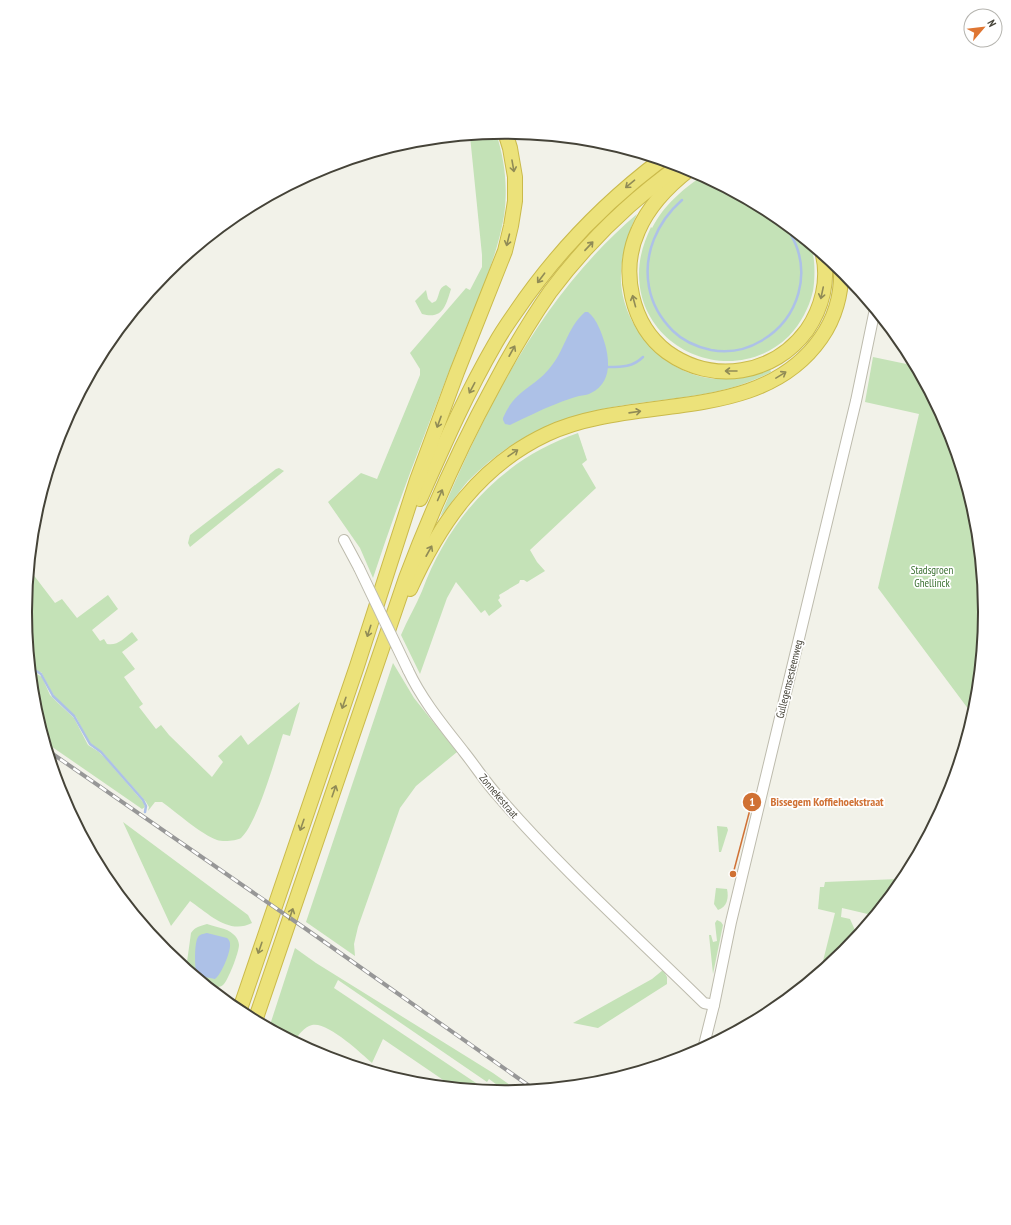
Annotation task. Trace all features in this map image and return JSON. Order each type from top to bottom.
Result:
[{"type":"highway","points":[[240,1005],[390,568],[400,530],[420,473],[457,372],[505,251],[515,201],[515,177],[507,139]]},
{"type":"highway","points":[[390,568],[458,414],[495,343],[523,301],[570,241],[618,195],[657,164]]},
{"type":"highway","points":[[257,1015],[406,578],[430,518],[461,448],[517,343],[550,292],[613,221],[636,199],[674,170]]},
{"type":"highway","points":[[684,174],[671,184],[658,198],[647,214],[638,231],[631,251],[629,270],[630,289],[635,308],[644,326],[657,342],[667,351],[694,366],[726,372],[757,367],[769,362],[786,352],[801,338],[812,322],[824,292],[824,263]]},
{"type":"highway","points":[[369,689],[386,653],[403,605],[427,554],[439,532],[455,510],[467,494],[486,474],[521,448],[547,434],[570,425],[608,416],[716,400],[752,390],[779,376],[814,348],[824,333],[833,317],[839,295],[840,278]]},
{"type":"street","name":"Gullegemsesteenweg","points":[[705,1042],[731,922],[856,401],[874,315]]},
{"type":"street","name":"Zonnekestraat","points":[[344,540],[408,670],[423,697],[441,723],[498,796],[581,884],[704,1003],[714,1005]]},
{"type":"green space","points":[[498,139],[504,164],[506,195],[504,216],[496,251],[414,464],[373,578],[360,548],[328,502],[361,473],[377,479],[420,375],[420,369],[410,353],[466,288],[470,290],[482,267],[470,140]]},
{"type":"green space","points":[[697,180],[742,202],[769,219],[813,253],[813,291],[807,309],[801,321],[789,336],[767,352],[742,360],[717,360],[693,354],[672,342],[655,324],[643,301],[639,268],[646,238],[651,227],[652,228],[662,212],[687,187]]},
{"type":"green space","points":[[637,214],[630,230],[623,255],[621,282],[624,301],[631,319],[641,336],[654,350],[670,363],[687,372],[705,377],[731,379],[748,376],[770,369],[771,372],[723,390],[590,412],[568,418],[546,427],[506,449],[487,464],[468,481],[440,517],[477,434],[498,393],[546,315],[573,279],[603,245]]},
{"type":"green space","points":[[446,285],[451,289],[442,310],[435,315],[422,314],[415,301],[426,290],[428,299],[432,303],[436,301],[440,290]]},
{"type":"green space","name":"Stadsgroen Ghellinck","points":[[873,357],[909,364],[930,403],[954,460],[970,520],[978,582],[978,643],[975,674],[969,710],[878,588],[919,414],[865,402]]},
{"type":"green space","points":[[578,433],[587,460],[582,464],[596,488],[530,550],[537,562],[545,571],[527,582],[520,580],[519,583],[499,595],[500,598],[498,600],[502,606],[489,616],[485,610],[481,613],[456,582],[447,598],[420,674],[401,635],[420,597],[433,564],[447,539],[463,516],[482,494],[502,475],[525,458],[551,444]]},
{"type":"green space","points":[[279,468],[284,471],[190,547],[188,543],[190,535]]},
{"type":"green space","points":[[34,575],[55,603],[62,599],[77,618],[108,595],[118,609],[92,630],[100,641],[104,639],[107,644],[114,644],[121,641],[132,632],[138,640],[122,652],[135,669],[124,677],[143,704],[139,707],[156,729],[161,725],[169,735],[212,777],[223,762],[218,756],[241,735],[248,745],[300,702],[290,736],[283,734],[259,805],[247,830],[241,838],[236,840],[220,841],[197,828],[162,802],[155,802],[148,811],[149,807],[146,802],[104,754],[89,742],[76,717],[54,696],[41,672],[37,674],[42,677],[50,695],[74,718],[88,745],[105,758],[144,803],[145,807],[142,809],[51,746],[41,705],[36,674],[32,612]]},
{"type":"green space","points":[[393,663],[414,698],[457,752],[416,786],[400,808],[358,927],[354,944],[355,956],[306,922]]},
{"type":"green space","points":[[123,822],[248,915],[252,923],[244,926],[227,925],[212,917],[190,901],[171,926]]},
{"type":"green space","points":[[717,826],[727,827],[728,830],[721,852],[719,852]]},
{"type":"green space","points":[[897,879],[870,914],[842,908],[841,917],[850,919],[855,931],[822,964],[835,913],[818,909],[820,887],[824,887],[825,882]]},
{"type":"green space","points":[[716,888],[727,889],[728,892],[725,904],[718,910],[714,904]]},
{"type":"green space","points":[[717,920],[723,925],[713,974],[709,935],[711,935],[713,942],[717,941],[715,923]]},
{"type":"green space","points":[[207,924],[224,929],[234,935],[238,940],[239,949],[230,972],[222,986],[216,987],[187,962],[191,933],[200,926]]},
{"type":"green space","points":[[295,948],[316,963],[511,1086],[498,1086],[489,1079],[487,1082],[338,980],[334,988],[479,1085],[447,1082],[383,1039],[372,1063],[344,1039],[326,1028],[318,1025],[312,1025],[304,1029],[297,1037],[270,1024]]},
{"type":"green space","points":[[663,970],[667,977],[667,984],[598,1028],[573,1023],[652,979]]},
{"type":"water","points":[[585,312],[588,312],[597,323],[605,344],[608,365],[606,378],[602,384],[598,389],[590,394],[561,402],[538,411],[510,425],[505,424],[503,418],[513,401],[518,395],[543,376],[549,369],[559,355],[569,333]]},
{"type":"water","points":[[207,933],[227,938],[230,942],[230,948],[225,963],[215,979],[205,977],[196,970],[196,944],[198,937]]},
{"type":"waterway","points":[[682,200],[665,218],[654,239],[650,251],[648,275],[652,299],[658,311],[673,331],[691,344],[711,350],[724,351],[749,347],[774,332],[785,320],[793,307],[801,279],[801,263],[797,248],[791,235]]},
{"type":"waterway","points":[[608,367],[631,365],[643,357]]},
{"type":"waterway","points":[[36,671],[41,674],[53,696],[74,716],[90,744],[101,752],[143,800],[146,806],[145,812]]},
{"type":"railway","points":[[54,755],[528,1085]]},
{"type":"place","name":"Bissegem Koffiehoekstraat","points":[[733,874]]}]
